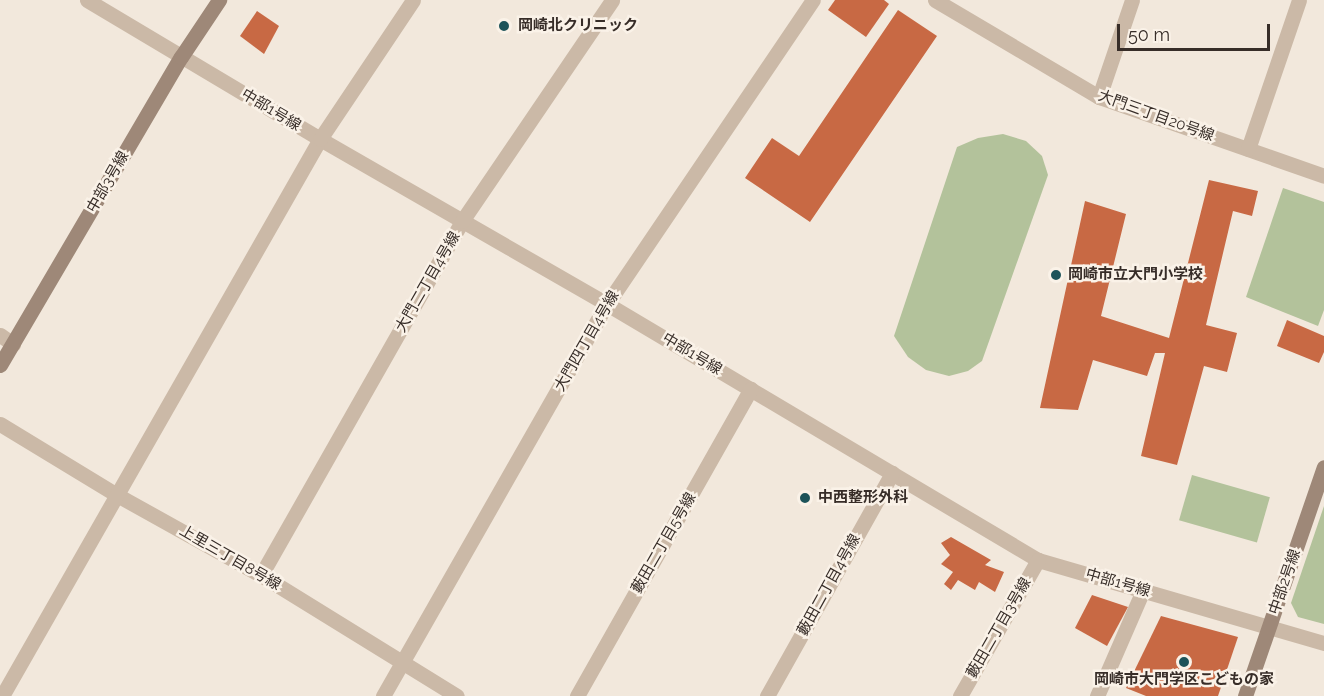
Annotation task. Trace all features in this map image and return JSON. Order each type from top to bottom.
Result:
[{"type":"street","name":"中部1号線","points":[[87,0],[320,139],[607,304],[1038,560],[1324,643]]},
{"type":"street","name":"中部3号線","points":[[0,365],[181,57],[219,0]]},
{"type":"street","points":[[2,696],[320,139],[413,0]]},
{"type":"street","name":"大門二丁目4号線","points":[[261,575],[462,221],[612,0]]},
{"type":"street","name":"大門四丁目4号線","points":[[383,696],[607,304],[813,0]]},
{"type":"street","name":"大門三丁目20号線","points":[[935,0],[1099,97],[1324,176]]},
{"type":"street","points":[[1099,97],[1132,0]]},
{"type":"street","points":[[1248,149],[1299,0]]},
{"type":"street","points":[[0,335],[13,344]]},
{"type":"street","name":"藪田二丁目5号線","points":[[577,696],[751,389]]},
{"type":"street","name":"上里三丁目8号線","points":[[0,424],[117,495],[261,575],[457,696]]},
{"type":"street","name":"中部2号線","points":[[1245,696],[1324,467]]},
{"type":"street","name":"藪田二丁目4号線","points":[[767,696],[892,473]]},
{"type":"street","name":"藪田二丁目3号線","points":[[960,696],[1038,560]]},
{"type":"street","points":[[1097,696],[1143,590]]},
{"type":"green space","points":[[1003,134],[1026,141],[1042,156],[1048,175],[982,361],[968,371],[949,376],[926,370],[908,357],[894,336],[957,147],[978,138]]},
{"type":"green space","points":[[1283,188],[1324,202],[1324,310],[1318,326],[1246,297]]},
{"type":"green space","points":[[1192,475],[1270,497],[1257,543],[1179,520]]},
{"type":"green space","points":[[1324,506],[1324,624],[1298,617],[1291,603]]},
{"type":"building","points":[[835,0],[884,0],[889,4],[866,37],[828,10]]},
{"type":"building","points":[[898,10],[937,36],[810,222],[745,178],[772,138],[799,156]]},
{"type":"building","points":[[257,11],[279,26],[264,54],[240,36]]},
{"type":"building","points":[[1209,180],[1258,191],[1252,216],[1233,211],[1206,325],[1237,333],[1227,372],[1204,366],[1177,465],[1141,456],[1165,353],[1155,353],[1147,376],[1093,360],[1078,410],[1040,408],[1085,201],[1126,214],[1101,316],[1169,338]]},
{"type":"building","points":[[1287,320],[1324,336],[1324,352],[1319,363],[1277,346]]},
{"type":"building","points":[[951,537],[991,560],[985,565],[1004,572],[995,592],[979,582],[975,590],[958,580],[951,590],[944,584],[953,572],[941,564],[950,555],[941,543]]},
{"type":"building","points":[[1092,595],[1128,607],[1107,646],[1075,628]]},
{"type":"building","name":"岡崎市大門学区こどもの家","points":[[1161,616],[1238,637],[1218,696],[1146,696],[1126,688]]},
{"type":"place","name":"岡崎北クリニック","points":[[504,26]]},
{"type":"place","name":"岡崎市立大門小学校","points":[[1056,275]]},
{"type":"place","name":"中西整形外科","points":[[805,498]]},
{"type":"place","name":"岡崎市大門学区こどもの家","points":[[1184,662]]}]
